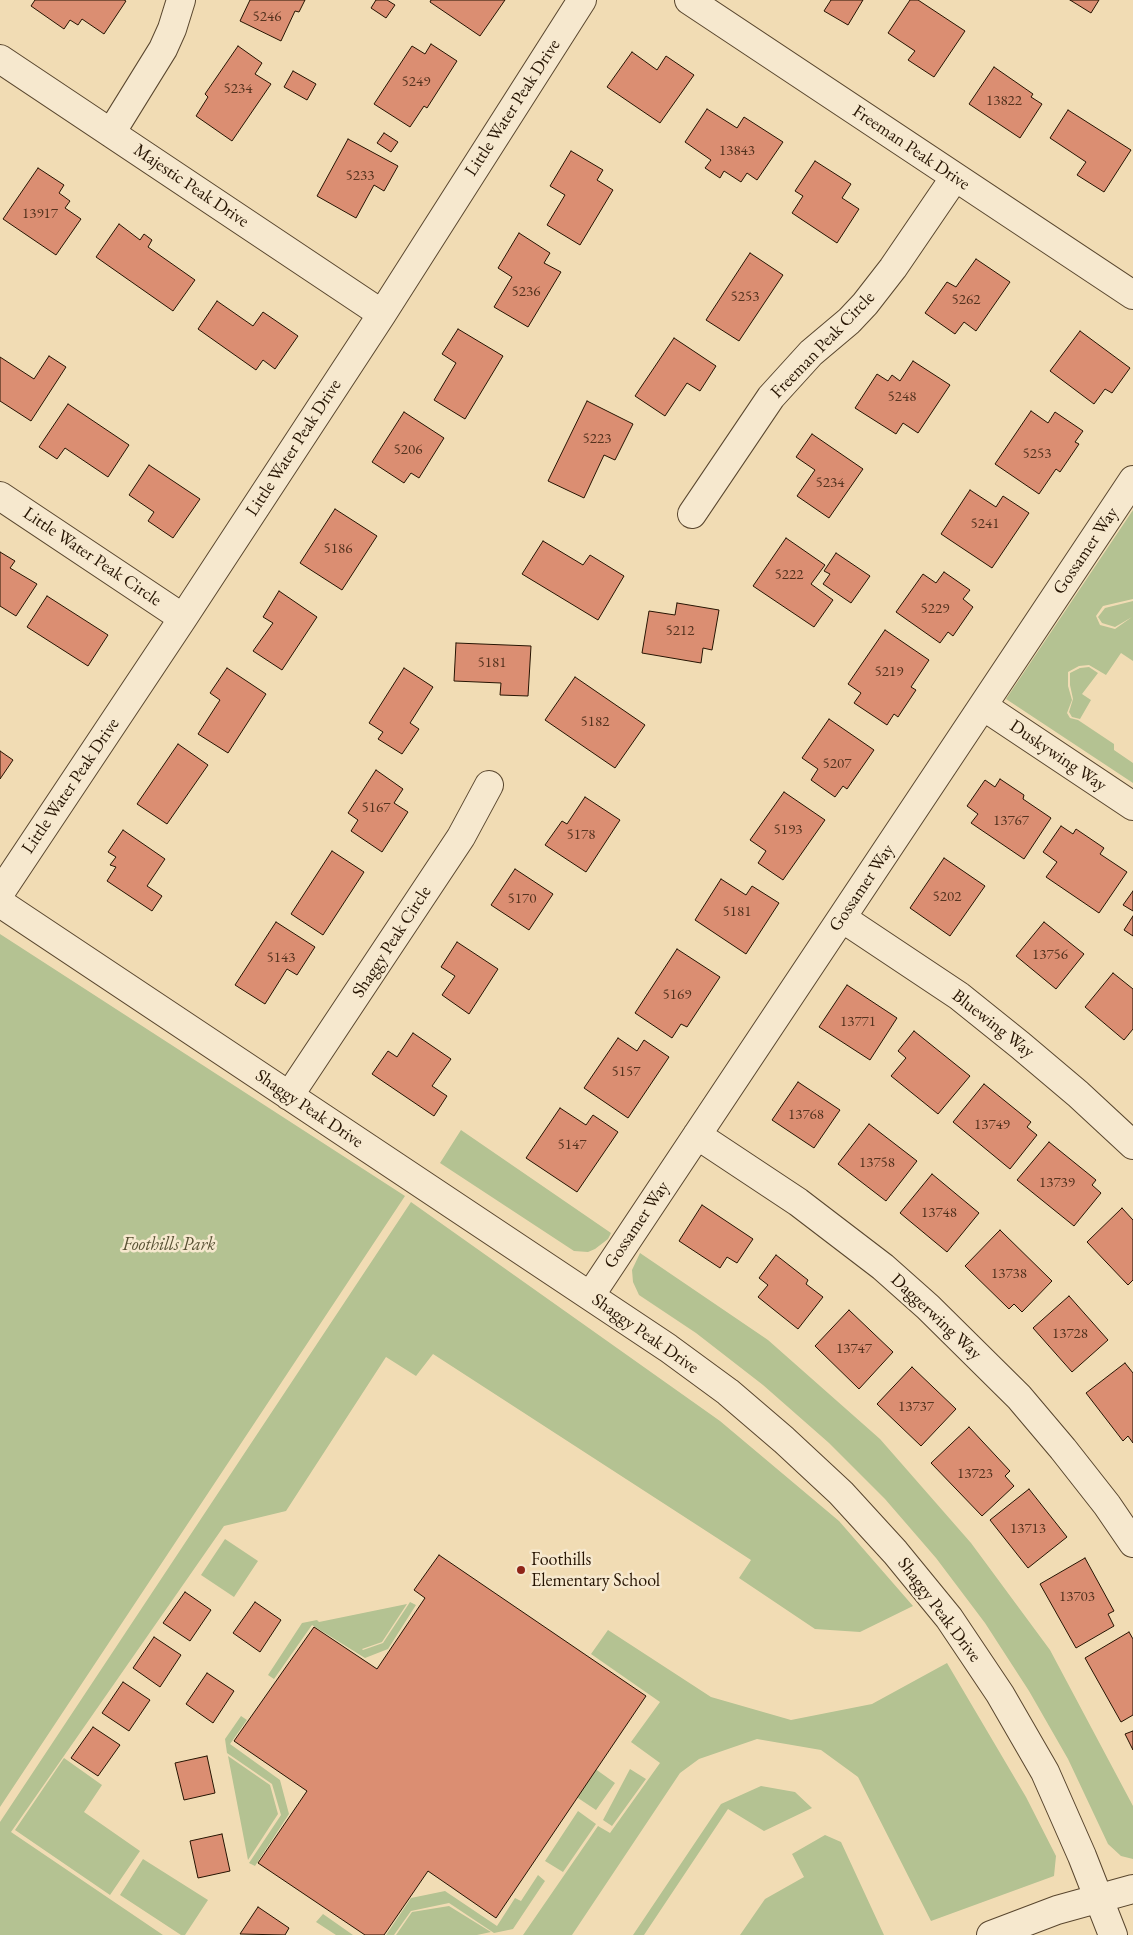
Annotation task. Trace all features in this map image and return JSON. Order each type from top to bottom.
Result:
[{"type":"street","points":[[111,133],[163,49],[172,29],[181,0]]},
{"type":"street","name":"Little Water Peak Drive","points":[[0,893],[382,314],[582,0]]},
{"type":"street","name":"Freeman Peak Drive","points":[[689,0],[1133,295]]},
{"type":"street","name":"Majestic Peak Drive","points":[[0,59],[382,314]]},
{"type":"street","name":"Freeman Peak Circle","points":[[692,514],[770,397],[811,353],[849,320],[869,298],[893,268],[955,177]]},
{"type":"street","name":"Gossamer Way","points":[[590,1296],[1133,480]]},
{"type":"street","name":"Little Water Peak Circle","points":[[0,496],[183,618]]},
{"type":"street","name":"Duskywing Way","points":[[983,706],[1133,806]]},
{"type":"street","name":"Shaggy Peak Circle","points":[[289,1096],[461,837],[489,785]]},
{"type":"street","name":"Shaggy Peak Drive","points":[[0,903],[668,1348],[728,1392],[784,1440],[841,1493],[895,1552],[949,1618],[1000,1694],[1045,1772],[1114,1935]]},
{"type":"street","name":"Bluewing Way","points":[[842,918],[966,1002],[1078,1094],[1133,1145]]},
{"type":"street","name":"Daggerwing Way","points":[[698,1135],[812,1212],[883,1267],[928,1307],[1019,1397],[1069,1456],[1107,1505],[1133,1543]]},
{"type":"street","points":[[991,1935],[1057,1910],[1133,1889]]},
{"type":"green space","points":[[1133,510],[1133,599],[1103,606],[1096,616],[1100,625],[1115,629],[1132,617],[1115,627],[1102,623],[1098,617],[1105,608],[1133,601],[1133,661],[1121,653],[1106,675],[1089,665],[1079,666],[1068,672],[1068,686],[1072,700],[1067,713],[1070,718],[1078,720],[1114,744],[1114,750],[1133,763],[1133,783],[1006,699]]},
{"type":"green space","points":[[1089,667],[1098,673],[1082,694],[1091,700],[1080,719],[1072,717],[1069,712],[1073,699],[1070,673],[1080,668]]},
{"type":"green space","name":"Foothills Park","points":[[0,934],[405,1196],[0,1807]]},
{"type":"green space","points":[[461,1130],[611,1233],[608,1239],[588,1252],[574,1251],[440,1163]]},
{"type":"green space","points":[[411,1202],[720,1421],[839,1521],[913,1606],[860,1632],[815,1629],[739,1578],[751,1560],[433,1354],[416,1376],[386,1357],[286,1511],[224,1526],[11,1832],[163,1935],[0,1935],[0,1822]]},
{"type":"green space","points":[[640,1253],[768,1340],[880,1439],[971,1543],[1050,1650],[1133,1806],[1133,1859],[1121,1856],[1108,1844],[1068,1759],[1029,1691],[985,1623],[936,1558],[885,1499],[829,1443],[763,1385],[696,1333],[639,1295],[633,1282],[632,1270]]},
{"type":"green space","points":[[225,1539],[258,1561],[234,1597],[201,1575]]},
{"type":"green space","points":[[410,1602],[416,1605],[388,1649],[365,1658],[312,1625],[274,1679],[268,1675],[302,1623],[317,1620],[319,1622],[407,1604],[382,1642],[363,1650],[383,1643]]},
{"type":"green space","points":[[608,1630],[711,1697],[791,1720],[872,1704],[947,1663],[1026,1797],[1056,1856],[1054,1876],[931,1921],[858,1777],[821,1750],[757,1739],[699,1759],[680,1773],[572,1935],[523,1935],[598,1826],[610,1833],[660,1763],[631,1742],[660,1702],[591,1654]]},
{"type":"green space","points":[[241,1716],[247,1720],[230,1744],[280,1780],[289,1814],[255,1866],[249,1863],[281,1815],[272,1784],[227,1753],[225,1739]]},
{"type":"green space","points":[[228,1756],[270,1785],[278,1814],[248,1860]]},
{"type":"green space","points":[[64,1758],[102,1785],[84,1812],[140,1851],[110,1895],[15,1830]]},
{"type":"green space","points":[[594,1768],[615,1783],[596,1810],[575,1796]]},
{"type":"green space","points":[[630,1769],[646,1779],[612,1826],[603,1820]]},
{"type":"green space","points":[[761,1786],[795,1792],[812,1808],[764,1831],[728,1809],[644,1935],[633,1935],[721,1804]]},
{"type":"green space","points":[[578,1811],[596,1824],[563,1872],[545,1861]]},
{"type":"green space","points":[[825,1835],[841,1842],[884,1935],[740,1935],[765,1899],[804,1877],[792,1854]]},
{"type":"green space","points":[[143,1859],[208,1900],[185,1935],[181,1935],[120,1895]]},
{"type":"green space","points":[[538,1875],[545,1881],[513,1929],[494,1933],[449,1903],[411,1911],[394,1935],[386,1935],[411,1898],[445,1891],[497,1926],[515,1898],[521,1901]]},
{"type":"green space","points":[[449,1906],[491,1932],[477,1935],[396,1935],[412,1912]]},
{"type":"green space","points":[[323,1914],[353,1935],[336,1935],[316,1922]]},
{"type":"building","points":[[35,0],[126,1],[104,34],[82,19],[78,25],[70,20],[64,29],[31,6]]},
{"type":"building","points":[[250,0],[305,0],[299,12],[295,11],[281,41],[240,21]]},
{"type":"building","points":[[376,0],[387,0],[395,5],[386,18],[371,8]]},
{"type":"building","points":[[431,0],[505,0],[480,36],[430,2]]},
{"type":"building","points":[[831,0],[863,0],[848,25],[824,11]]},
{"type":"building","points":[[910,0],[918,0],[965,31],[934,77],[908,60],[915,51],[888,33]]},
{"type":"building","points":[[1070,0],[1099,0],[1091,13]]},
{"type":"building","points":[[431,44],[457,61],[427,108],[424,106],[410,127],[374,104],[412,46],[425,54]]},
{"type":"building","points":[[238,46],[262,63],[255,74],[271,84],[232,141],[196,116],[208,97],[205,94]]},
{"type":"building","points":[[632,52],[657,70],[666,56],[694,75],[660,123],[607,87]]},
{"type":"building","points":[[994,67],[1033,94],[1031,97],[1042,104],[1020,138],[969,104]]},
{"type":"building","points":[[293,71],[316,84],[307,100],[284,87]]},
{"type":"building","points":[[707,109],[737,128],[744,117],[783,142],[757,180],[747,173],[741,182],[724,171],[720,178],[705,168],[711,160],[685,142]]},
{"type":"building","points":[[1068,110],[1131,150],[1104,192],[1077,175],[1086,162],[1050,138]]},
{"type":"building","points":[[384,133],[398,142],[391,152],[377,143]]},
{"type":"building","points":[[348,139],[398,166],[384,191],[374,185],[356,218],[317,196]]},
{"type":"building","points":[[571,151],[603,170],[597,180],[613,190],[580,245],[547,225],[565,195],[550,186]]},
{"type":"building","points":[[815,161],[851,184],[842,198],[859,209],[837,243],[792,213],[803,196],[795,191]]},
{"type":"building","points":[[38,168],[64,185],[59,193],[70,201],[65,208],[81,219],[56,255],[3,219]]},
{"type":"building","points":[[119,224],[140,240],[144,234],[152,240],[148,247],[195,280],[173,311],[96,257]]},
{"type":"building","points":[[519,233],[550,253],[544,263],[561,272],[528,327],[494,307],[512,277],[498,268]]},
{"type":"building","points":[[750,253],[783,275],[739,341],[706,320]]},
{"type":"building","points":[[976,259],[1010,282],[976,331],[964,322],[955,334],[925,313],[947,282],[956,287]]},
{"type":"building","points":[[217,301],[253,326],[263,312],[298,336],[275,369],[263,360],[256,370],[198,329]]},
{"type":"building","points":[[458,329],[503,356],[465,419],[434,400],[456,363],[442,354]]},
{"type":"building","points":[[1080,331],[1130,368],[1112,393],[1105,389],[1094,404],[1050,371]]},
{"type":"building","points":[[674,338],[716,366],[700,391],[687,383],[665,416],[635,396]]},
{"type":"building","points":[[49,356],[66,367],[31,421],[0,401],[0,357],[34,379]]},
{"type":"building","points":[[913,361],[950,385],[918,433],[903,423],[896,434],[855,408],[877,374],[888,381],[892,375],[900,381]]},
{"type":"building","points":[[587,401],[633,424],[615,460],[604,455],[584,498],[548,481]]},
{"type":"building","points":[[68,404],[129,445],[108,477],[65,448],[57,459],[39,447]]},
{"type":"building","points":[[1031,411],[1048,423],[1055,412],[1083,431],[1075,442],[1079,444],[1060,472],[1056,469],[1039,494],[995,464]]},
{"type":"building","points":[[404,412],[444,438],[419,478],[411,473],[404,483],[372,462]]},
{"type":"building","points":[[812,434],[863,469],[829,518],[797,496],[815,470],[796,457]]},
{"type":"building","points":[[149,465],[200,499],[173,538],[148,521],[154,512],[129,495]]},
{"type":"building","points":[[970,490],[996,507],[1003,496],[1029,513],[992,568],[941,534]]},
{"type":"building","points":[[335,509],[377,536],[342,590],[300,563]]},
{"type":"building","points":[[786,538],[825,565],[811,584],[833,600],[814,627],[753,586]]},
{"type":"building","points":[[543,541],[583,565],[590,555],[624,576],[598,620],[522,574]]},
{"type":"building","points":[[0,552],[15,561],[10,568],[37,584],[16,616],[0,606]]},
{"type":"building","points":[[836,553],[870,576],[851,603],[823,584],[830,574],[824,571]]},
{"type":"building","points":[[944,572],[970,590],[963,599],[973,607],[953,636],[948,632],[940,643],[896,612],[923,574],[936,583]]},
{"type":"building","points":[[279,591],[317,617],[282,670],[253,651],[273,623],[263,617]]},
{"type":"building","points":[[47,596],[108,635],[88,666],[27,627]]},
{"type":"building","points":[[677,603],[719,610],[712,650],[703,648],[701,663],[642,653],[649,611],[675,615]]},
{"type":"building","points":[[885,630],[929,660],[911,687],[916,690],[898,717],[894,714],[887,725],[854,703],[861,693],[848,684]]},
{"type":"building","points":[[456,643],[531,646],[528,696],[500,695],[501,683],[454,681]]},
{"type":"building","points":[[227,668],[266,694],[228,753],[198,734],[220,700],[210,693]]},
{"type":"building","points":[[404,668],[433,687],[410,723],[419,729],[402,754],[378,739],[383,732],[369,723]]},
{"type":"building","points":[[575,677],[645,725],[615,768],[545,720]]},
{"type":"building","points":[[829,719],[874,750],[847,789],[843,786],[835,797],[811,780],[818,769],[802,758]]},
{"type":"building","points":[[178,744],[208,765],[167,824],[137,804]]},
{"type":"building","points":[[0,751],[13,760],[0,779]]},
{"type":"building","points":[[376,770],[403,789],[394,803],[408,812],[382,852],[351,831],[358,820],[348,813]]},
{"type":"building","points":[[1000,779],[1024,795],[1023,799],[1051,818],[1024,859],[971,823],[978,814],[967,806],[985,780],[995,787]]},
{"type":"building","points":[[784,792],[825,820],[783,880],[758,863],[766,851],[750,840]]},
{"type":"building","points":[[585,797],[620,820],[586,872],[545,845],[562,821],[567,824]]},
{"type":"building","points":[[1061,826],[1073,834],[1076,829],[1104,848],[1100,854],[1127,872],[1099,913],[1046,877],[1057,862],[1043,852]]},
{"type":"building","points":[[123,830],[165,859],[147,886],[162,896],[152,911],[107,881],[116,867],[110,865],[116,857],[108,852]]},
{"type":"building","points":[[332,851],[364,872],[323,935],[291,914]]},
{"type":"building","points":[[944,858],[985,886],[950,936],[910,908]]},
{"type":"building","points":[[515,869],[553,894],[529,930],[491,905]]},
{"type":"building","points":[[721,879],[746,895],[752,886],[779,903],[746,954],[695,920]]},
{"type":"building","points":[[1133,891],[1133,911],[1123,905]]},
{"type":"building","points":[[1133,916],[1133,936],[1124,930]]},
{"type":"building","points":[[276,922],[315,947],[297,975],[287,969],[265,1004],[235,985]]},
{"type":"building","points":[[1044,922],[1084,954],[1056,989],[1016,956]]},
{"type":"building","points":[[457,942],[498,969],[469,1014],[442,995],[455,976],[441,967]]},
{"type":"building","points":[[677,949],[720,977],[687,1027],[681,1024],[672,1038],[635,1013]]},
{"type":"building","points":[[1113,973],[1133,989],[1133,1029],[1124,1040],[1085,1007]]},
{"type":"building","points":[[847,985],[897,1018],[870,1060],[819,1027]]},
{"type":"building","points":[[914,1031],[970,1076],[938,1114],[891,1076],[906,1058],[898,1051]]},
{"type":"building","points":[[413,1033],[451,1059],[432,1086],[447,1096],[434,1116],[372,1074],[388,1051],[397,1057]]},
{"type":"building","points":[[618,1038],[637,1051],[644,1040],[669,1057],[628,1118],[584,1088]]},
{"type":"building","points":[[798,1082],[840,1110],[814,1148],[772,1120]]},
{"type":"building","points":[[984,1084],[1031,1122],[1027,1127],[1037,1135],[1010,1169],[953,1122]]},
{"type":"building","points":[[560,1108],[586,1125],[593,1115],[618,1132],[577,1192],[526,1158]]},
{"type":"building","points":[[869,1124],[917,1161],[886,1201],[838,1164]]},
{"type":"building","points":[[1049,1142],[1096,1180],[1092,1185],[1101,1193],[1074,1226],[1017,1180]]},
{"type":"building","points":[[932,1174],[979,1213],[947,1252],[900,1213]]},
{"type":"building","points":[[702,1205],[753,1239],[737,1263],[727,1257],[720,1268],[679,1241]]},
{"type":"building","points":[[1122,1208],[1133,1220],[1133,1280],[1128,1285],[1087,1242]]},
{"type":"building","points":[[1000,1230],[1052,1281],[1022,1312],[1014,1304],[1009,1309],[965,1266]]},
{"type":"building","points":[[776,1255],[808,1280],[806,1284],[823,1297],[798,1329],[758,1297],[768,1285],[759,1278]]},
{"type":"building","points":[[1069,1296],[1108,1340],[1072,1372],[1033,1328]]},
{"type":"building","points":[[849,1310],[893,1352],[859,1389],[815,1346]]},
{"type":"building","points":[[1125,1363],[1133,1373],[1133,1443],[1128,1436],[1123,1441],[1086,1393]]},
{"type":"building","points":[[912,1367],[956,1409],[921,1446],[877,1404]]},
{"type":"building","points":[[969,1427],[1010,1471],[1005,1476],[1014,1486],[982,1516],[931,1463]]},
{"type":"building","points":[[1029,1489],[1067,1537],[1028,1568],[990,1520]]},
{"type":"building","points":[[439,1555],[646,1696],[496,1918],[428,1871],[384,1935],[365,1935],[258,1863],[307,1791],[234,1741],[314,1627],[377,1669],[425,1598],[414,1590]]},
{"type":"building","points":[[1085,1558],[1114,1611],[1108,1614],[1114,1626],[1076,1648],[1040,1584]]},
{"type":"building","points":[[185,1592],[211,1610],[190,1641],[163,1623]]},
{"type":"building","points":[[255,1602],[281,1620],[260,1652],[233,1633]]},
{"type":"building","points":[[1129,1632],[1133,1639],[1133,1715],[1121,1722],[1085,1658]]},
{"type":"building","points":[[154,1637],[181,1655],[160,1687],[133,1668]]},
{"type":"building","points":[[207,1673],[234,1691],[213,1723],[186,1704]]},
{"type":"building","points":[[123,1682],[150,1700],[129,1731],[102,1713]]},
{"type":"building","points":[[93,1727],[120,1745],[98,1776],[71,1758]]},
{"type":"building","points":[[1133,1731],[1133,1750],[1125,1734]]},
{"type":"building","points":[[207,1756],[215,1793],[184,1800],[175,1763]]},
{"type":"building","points":[[222,1834],[230,1871],[198,1878],[190,1841]]},
{"type":"building","points":[[258,1907],[289,1928],[285,1935],[240,1934]]},
{"type":"place","name":"Foothills Elementary School","points":[[521,1570]]}]
